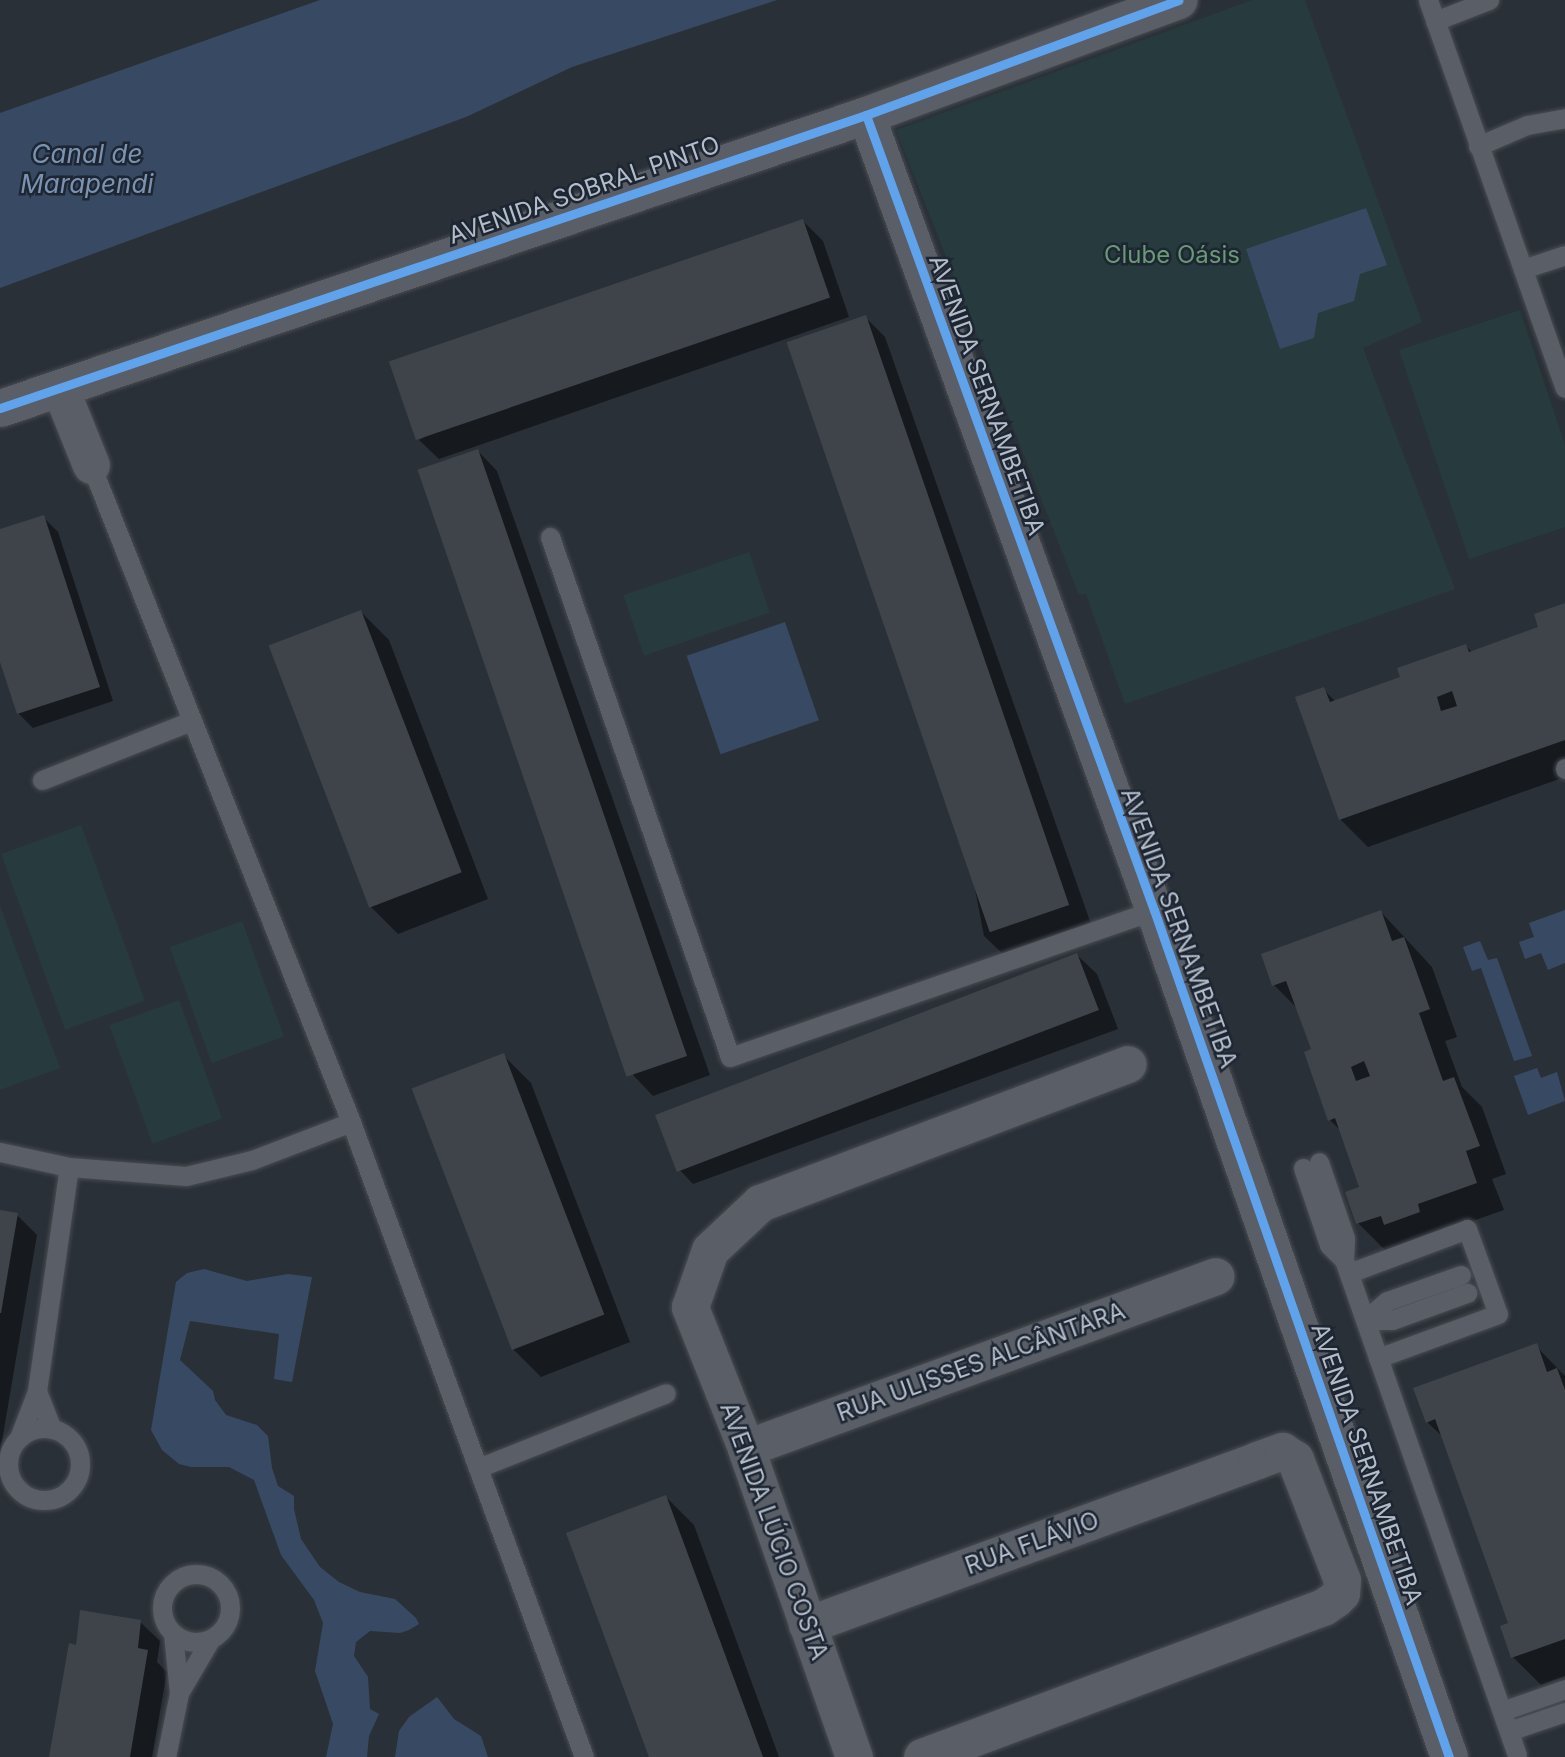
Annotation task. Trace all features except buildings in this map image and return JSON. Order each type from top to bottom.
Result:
[{"type":"street","name":"AVENIDA SOBRAL PINTO","points":[[0,408],[866,115],[1178,0]]},
{"type":"street","name":"AVENIDA SERNAMBETIBA","points":[[866,115],[1154,910],[1449,1757]]},
{"type":"street","points":[[60,388],[91,465]]},
{"type":"street","name":"AVENIDA LÚCIO COSTA","points":[[854,1757],[746,1448],[690,1307],[710,1250],[760,1203],[1128,1064]]},
{"type":"street","name":"RUA ULISSES ALCÂNTARA","points":[[746,1448],[1215,1276]]},
{"type":"street","name":"RUA FLÁVIO","points":[[807,1625],[1282,1451],[1294,1459],[1342,1580],[1341,1593],[1335,1599],[1323,1607],[922,1757]]},
{"type":"lane","points":[[1428,0],[1565,388]]},
{"type":"lane","points":[[1435,21],[1489,0]]},
{"type":"lane","points":[[1478,146],[1527,125],[1565,118]]},
{"type":"lane","points":[[1522,269],[1565,255]]},
{"type":"lane","points":[[91,465],[351,1122],[584,1757]]},
{"type":"lane","points":[[550,537],[730,1057],[1154,910]]},
{"type":"lane","points":[[42,780],[191,721]]},
{"type":"lane","points":[[0,1152],[69,1167],[186,1176],[252,1160],[351,1122]]},
{"type":"lane","points":[[1311,1165],[1329,1245],[1346,1266],[1518,1756]]},
{"type":"lane","points":[[19,1438],[30,1431],[52,1429],[72,1441],[81,1461],[75,1483],[57,1498],[32,1498],[13,1483],[8,1459],[37,1391],[69,1167]]},
{"type":"lane","points":[[1346,1266],[1468,1229],[1498,1314],[1378,1358]]},
{"type":"lane","points":[[1365,1320],[1387,1301],[1464,1284]]},
{"type":"lane","points":[[37,1391],[52,1429]]},
{"type":"lane","points":[[478,1468],[666,1393]]},
{"type":"lane","points":[[179,1693],[210,1640],[226,1625],[230,1603],[220,1583],[200,1574],[178,1578],[163,1596],[162,1619],[173,1634],[187,1642],[210,1640]]},
{"type":"lane","points":[[166,1757],[179,1693],[173,1634]]},
{"type":"lane","points":[[1502,1711],[1565,1689]]},
{"type":"lane","points":[[1509,1731],[1565,1712]]},
{"type":"green space","name":"Clube Oásis","points":[[1252,0],[1305,0],[1422,322],[1363,348],[1455,589],[1125,704],[1086,594],[1079,595],[896,130]]},
{"type":"green space","points":[[1520,310],[1565,445],[1565,527],[1469,559],[1399,350]]},
{"type":"green space","points":[[749,552],[770,613],[644,656],[623,595]]},
{"type":"green space","points":[[81,825],[145,1001],[65,1030],[1,854]]},
{"type":"green space","points":[[0,906],[60,1068],[0,1090]]},
{"type":"green space","points":[[242,921],[284,1037],[212,1063],[170,947]]},
{"type":"green space","points":[[179,1000],[222,1118],[153,1144],[109,1025]]},
{"type":"water","name":"Canal de Marapendi","points":[[320,0],[777,0],[572,67],[466,117],[0,288],[0,113]]},
{"type":"water","points":[[1366,208],[1387,265],[1360,274],[1354,301],[1318,313],[1314,338],[1280,349],[1246,249]]},
{"type":"water","points":[[785,622],[819,720],[721,754],[687,656]]},
{"type":"water","points":[[1565,910],[1565,963],[1548,970],[1541,953],[1525,959],[1519,942],[1534,937],[1529,923]]},
{"type":"water","points":[[1480,941],[1488,960],[1497,958],[1532,1056],[1514,1061],[1481,968],[1472,971],[1463,947]]},
{"type":"water","points":[[1537,1068],[1541,1078],[1557,1072],[1565,1101],[1528,1115],[1514,1076]]},
{"type":"water","points":[[204,1269],[247,1281],[288,1274],[312,1277],[292,1382],[274,1379],[279,1334],[190,1321],[180,1360],[213,1391],[215,1400],[226,1415],[257,1425],[268,1436],[272,1468],[278,1486],[294,1496],[301,1539],[320,1567],[339,1582],[360,1592],[395,1599],[419,1624],[400,1633],[370,1631],[356,1642],[354,1656],[368,1677],[370,1709],[379,1714],[369,1736],[367,1757],[326,1757],[333,1724],[315,1671],[323,1623],[314,1600],[281,1555],[254,1480],[229,1467],[191,1467],[179,1464],[162,1450],[151,1430],[176,1282],[187,1273]]},
{"type":"water","points":[[437,1697],[454,1719],[481,1736],[488,1757],[395,1757],[399,1731],[409,1717]]},
{"type":"cycle path","points":[[0,408],[866,115],[1178,0]]},
{"type":"cycle path","points":[[866,115],[1154,910],[1449,1757]]}]
